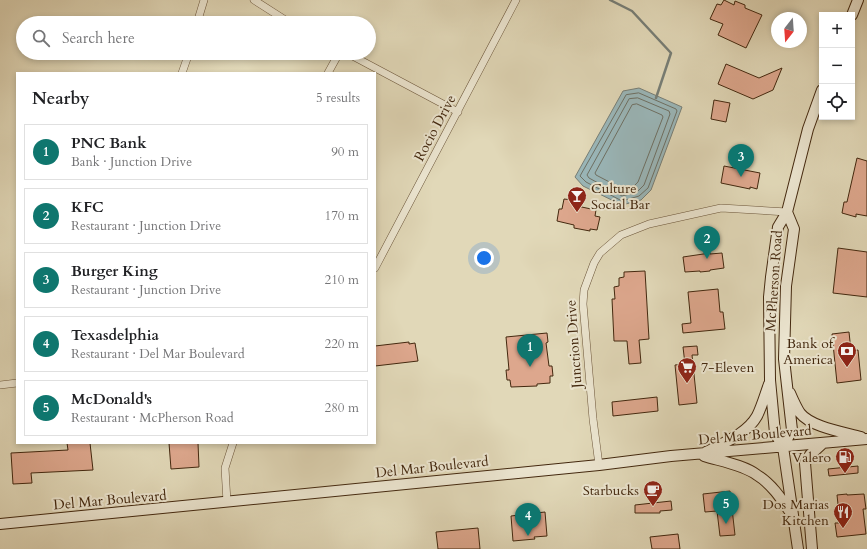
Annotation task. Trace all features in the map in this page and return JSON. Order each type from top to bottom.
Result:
[{"type":"main road","points":[[853,12],[858,0]]},
{"type":"main road","name":"McPherson Road","points":[[798,549],[783,447],[775,432],[770,380],[769,297],[778,227],[787,212],[808,129],[819,98]]},
{"type":"main road","name":"McPherson Road","points":[[783,447],[792,430],[784,359],[786,286],[794,229],[787,212]]},
{"type":"main road","points":[[700,454],[736,436],[749,426],[759,412],[770,380]]},
{"type":"main road","points":[[786,384],[795,404],[807,419],[818,425],[867,439]]},
{"type":"main road","name":"Del Mar Boulevard","points":[[0,524],[599,465],[671,456],[867,439]]},
{"type":"main road","points":[[812,549],[805,463],[810,455],[823,443]]},
{"type":"main road","points":[[700,454],[756,474],[769,484],[780,496],[794,520]]},
{"type":"street","points":[[199,16],[204,0]]},
{"type":"street","points":[[254,0],[279,16]]},
{"type":"street","name":"Rocio Drive","points":[[376,266],[516,0]]},
{"type":"street","points":[[182,72],[187,60]]},
{"type":"street","points":[[329,72],[335,60]]},
{"type":"street","points":[[360,60],[458,112]]},
{"type":"street","name":"Junction Drive","points":[[599,465],[583,304],[587,278],[600,253],[621,235],[635,228],[721,208],[787,212]]},
{"type":"street","points":[[0,385],[16,383]]},
{"type":"street","points":[[227,502],[225,468],[233,444]]},
{"type":"water","points":[[639,88],[682,107],[651,190],[641,200],[622,205],[583,186],[575,177],[623,91]]},
{"type":"building","points":[[724,0],[734,5],[735,1],[745,5],[745,8],[762,15],[746,48],[718,35],[723,24],[710,19],[717,4],[721,5]]},
{"type":"building","points":[[726,64],[759,78],[782,68],[773,90],[753,99],[718,84]]},
{"type":"building","points":[[714,100],[730,103],[726,122],[711,119]]},
{"type":"building","points":[[857,158],[867,161],[867,216],[856,214],[856,217],[842,213],[844,202],[847,202]]},
{"type":"building","points":[[724,166],[760,173],[757,189],[721,183]]},
{"type":"building","name":"Culture Social Bar","points":[[564,199],[573,200],[572,205],[596,210],[595,216],[600,217],[597,230],[590,229],[590,231],[574,228],[574,225],[557,221],[559,209],[562,209]]},
{"type":"building","points":[[838,248],[867,252],[867,297],[833,293]]},
{"type":"building","points":[[710,253],[722,253],[724,268],[710,271],[685,272],[683,257]]},
{"type":"building","points":[[645,271],[649,339],[639,340],[641,363],[629,364],[627,341],[614,341],[612,299],[615,299],[614,287],[619,286],[619,278],[624,277],[624,272]]},
{"type":"building","points":[[718,289],[720,312],[723,312],[725,329],[683,333],[682,324],[691,323],[688,292]]},
{"type":"building","points":[[849,332],[851,351],[858,350],[861,380],[837,383],[832,334]]},
{"type":"building","points":[[547,333],[548,342],[546,343],[549,366],[552,366],[553,376],[550,376],[550,383],[537,384],[537,386],[511,387],[510,380],[507,380],[506,370],[509,370],[506,337]]},
{"type":"building","points":[[409,342],[409,344],[415,343],[418,361],[376,366],[376,346]]},
{"type":"building","points":[[697,346],[698,355],[692,355],[697,403],[679,405],[675,365],[685,364],[683,347]]},
{"type":"building","points":[[657,397],[658,411],[613,416],[612,402]]},
{"type":"building","points":[[67,444],[90,444],[93,470],[31,473],[32,483],[13,484],[11,453],[68,450]]},
{"type":"building","points":[[169,444],[198,444],[199,467],[171,469]]},
{"type":"building","points":[[858,466],[858,473],[829,476],[828,469]]},
{"type":"building","points":[[730,491],[735,535],[720,536],[717,511],[705,512],[703,494]]},
{"type":"building","points":[[864,494],[866,509],[863,509],[866,534],[837,537],[835,523],[840,523],[837,495]]},
{"type":"building","name":"Starbucks","points":[[671,501],[672,510],[660,511],[660,513],[635,513],[635,505]]},
{"type":"building","points":[[545,512],[547,536],[534,537],[535,539],[513,541],[511,516]]},
{"type":"building","points":[[478,528],[480,549],[438,549],[436,532]]},
{"type":"building","points":[[678,534],[680,549],[652,549],[650,537]]},
{"type":"waterway","points":[[610,0],[632,11],[671,53],[656,98]]},
{"type":"place","name":"Burger King","points":[[741,177]]},
{"type":"place","name":"Culture Social Bar","points":[[577,213]]},
{"type":"place","name":"KFC","points":[[707,259]]},
{"type":"place","name":"PNC Bank","points":[[530,367]]},
{"type":"place","name":"Bank of America","points":[[847,368]]},
{"type":"place","name":"7-Eleven","points":[[687,384]]},
{"type":"place","name":"Valero","points":[[845,474]]},
{"type":"place","name":"Starbucks","points":[[653,507]]},
{"type":"place","name":"McDonald's","points":[[726,524]]},
{"type":"place","name":"Dos Marias Kitchen","points":[[843,529]]},
{"type":"place","name":"Texasdelphia","points":[[528,536]]}]
